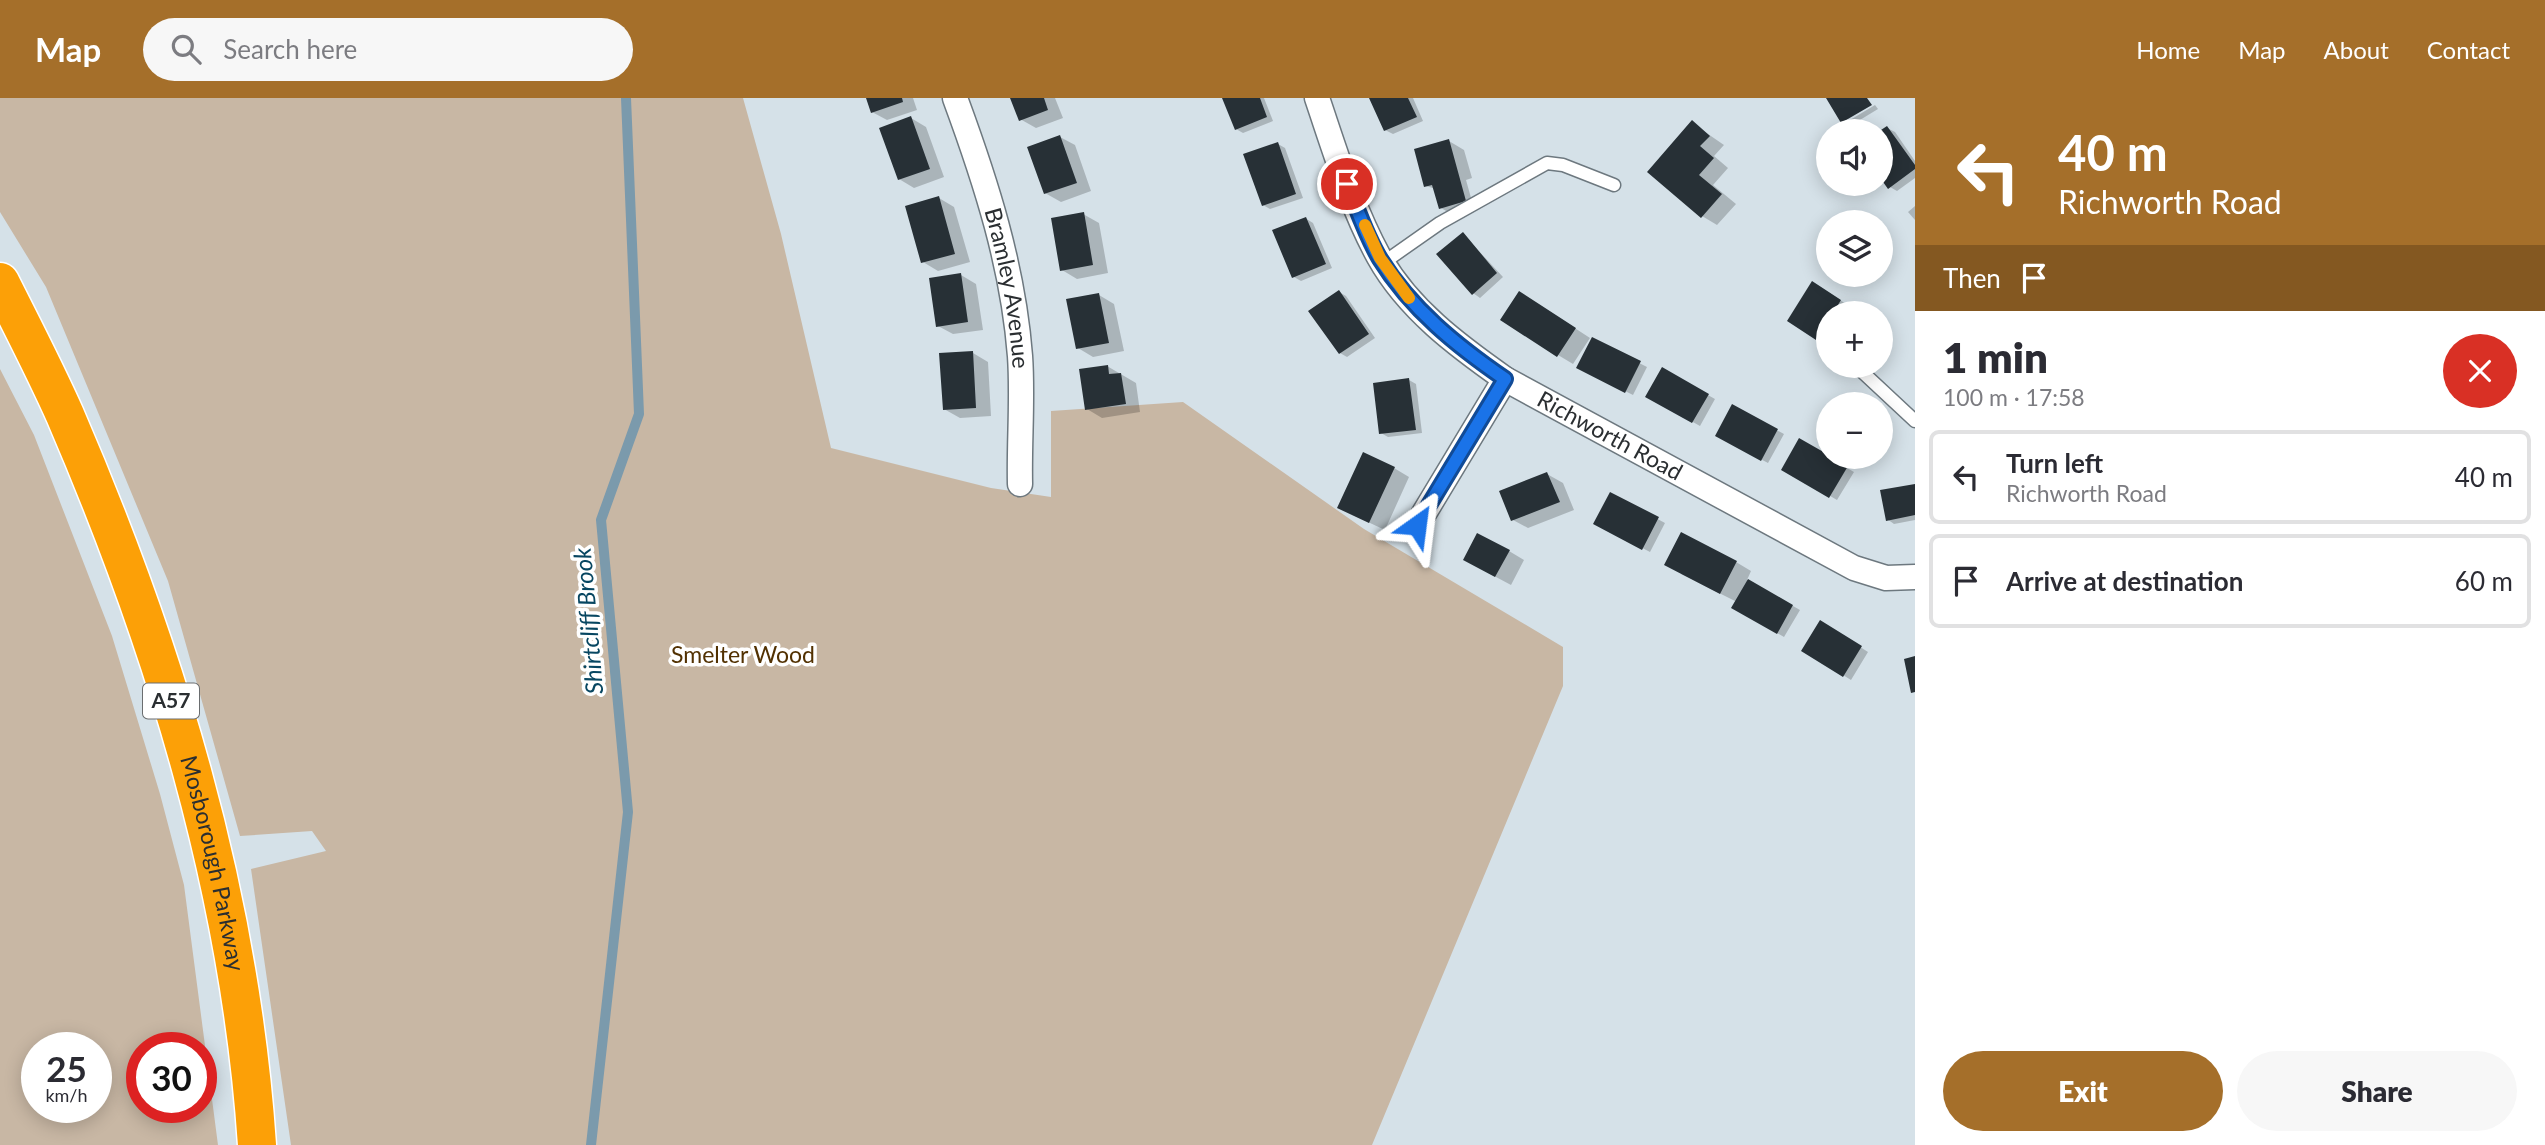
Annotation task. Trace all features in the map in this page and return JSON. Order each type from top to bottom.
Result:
[{"type":"highway","name":"Mosborough Parkway","points":[[0,282],[64,414],[131,578],[185,744],[226,904],[257,1145]]},
{"type":"street","name":"Bramley Avenue","points":[[955,98],[988,187],[1011,280],[1020,358],[1020,484]]},
{"type":"street","name":"Richworth Road","points":[[1317,98],[1347,184],[1383,263],[1407,296],[1439,329],[1505,379],[1854,568],[1886,578],[1915,577]]},
{"type":"street","points":[[1417,525],[1505,379]]},
{"type":"lane","points":[[1383,263],[1440,223],[1547,163],[1563,165],[1614,185]]},
{"type":"lane","points":[[1869,378],[1915,421]]},
{"type":"green space","name":"Smelter Wood","points":[[0,98],[743,98],[781,234],[831,448],[991,488],[1051,497],[1051,411],[1183,402],[1364,529],[1563,647],[1563,686],[1372,1145],[291,1145],[251,869],[326,851],[312,831],[240,836],[168,581],[46,287],[0,212]]},
{"type":"green space","points":[[0,369],[34,435],[112,636],[160,794],[184,885],[203,1032],[126,1032],[126,1123],[215,1123],[218,1145],[0,1145]]},
{"type":"building","points":[[866,98],[902,98],[903,102],[871,113]]},
{"type":"building","points":[[1010,98],[1044,98],[1048,110],[1019,121]]},
{"type":"building","points":[[1222,98],[1260,98],[1267,117],[1235,130]]},
{"type":"building","points":[[1369,98],[1408,98],[1417,117],[1384,131]]},
{"type":"building","points":[[1826,98],[1867,98],[1872,105],[1848,119],[1839,119]]},
{"type":"building","points":[[911,116],[930,169],[898,180],[879,128]]},
{"type":"building","points":[[1692,120],[1710,136],[1700,146],[1714,158],[1699,175],[1722,194],[1701,218],[1647,172]]},
{"type":"building","points":[[1893,134],[1915,165],[1915,169],[1893,185]]},
{"type":"building","points":[[1060,135],[1077,183],[1044,194],[1027,147]]},
{"type":"building","points":[[1449,139],[1466,201],[1439,209],[1432,185],[1424,187],[1414,149]]},
{"type":"building","points":[[1278,142],[1296,194],[1262,206],[1243,154]]},
{"type":"building","points":[[939,196],[955,254],[921,263],[905,206]]},
{"type":"building","points":[[1084,212],[1093,265],[1060,271],[1051,218]]},
{"type":"building","points":[[1306,217],[1326,264],[1292,278],[1272,230]]},
{"type":"building","points":[[1463,232],[1497,273],[1472,295],[1436,254]]},
{"type":"building","points":[[961,273],[968,322],[936,327],[929,278]]},
{"type":"building","points":[[1812,281],[1816,287],[1821,287],[1841,300],[1816,301],[1816,340],[1787,321]]},
{"type":"building","points":[[1339,290],[1369,334],[1339,354],[1308,311]]},
{"type":"building","points":[[1519,291],[1576,328],[1557,357],[1500,320]]},
{"type":"building","points":[[1099,293],[1109,343],[1076,349],[1066,299]]},
{"type":"building","points":[[1592,337],[1641,361],[1625,393],[1576,368]]},
{"type":"building","points":[[973,351],[976,408],[943,410],[939,353]]},
{"type":"building","points":[[1108,365],[1109,374],[1121,373],[1126,404],[1085,410],[1079,369]]},
{"type":"building","points":[[1662,367],[1709,394],[1692,423],[1645,397]]},
{"type":"building","points":[[1409,378],[1416,430],[1379,434],[1373,383]]},
{"type":"building","points":[[1732,404],[1778,429],[1761,461],[1715,436]]},
{"type":"building","points":[[1799,438],[1816,448],[1816,469],[1846,469],[1829,498],[1781,470]]},
{"type":"building","points":[[1363,452],[1395,467],[1369,523],[1337,508]]},
{"type":"building","points":[[1547,472],[1560,502],[1511,521],[1499,491]]},
{"type":"building","points":[[1915,484],[1915,515],[1886,521],[1880,490]]},
{"type":"building","points":[[1610,492],[1659,517],[1642,550],[1593,524]]},
{"type":"building","points":[[1681,532],[1737,561],[1720,594],[1664,565]]},
{"type":"building","points":[[1477,533],[1510,550],[1495,577],[1463,560]]},
{"type":"building","points":[[1748,579],[1793,605],[1777,634],[1731,608]]},
{"type":"building","points":[[1820,620],[1862,646],[1843,677],[1801,651]]},
{"type":"building","points":[[1915,656],[1915,692],[1911,693],[1904,659]]},
{"type":"waterway","name":"Shirtcliff Brook","points":[[591,1145],[628,812],[601,520],[639,414],[626,98]]},
{"type":"slow traffic","points":[[1365,225],[1380,258],[1409,298]]},
{"type":"route","points":[[1347,184],[1380,258],[1407,296],[1439,329],[1505,379],[1417,525]]}]
